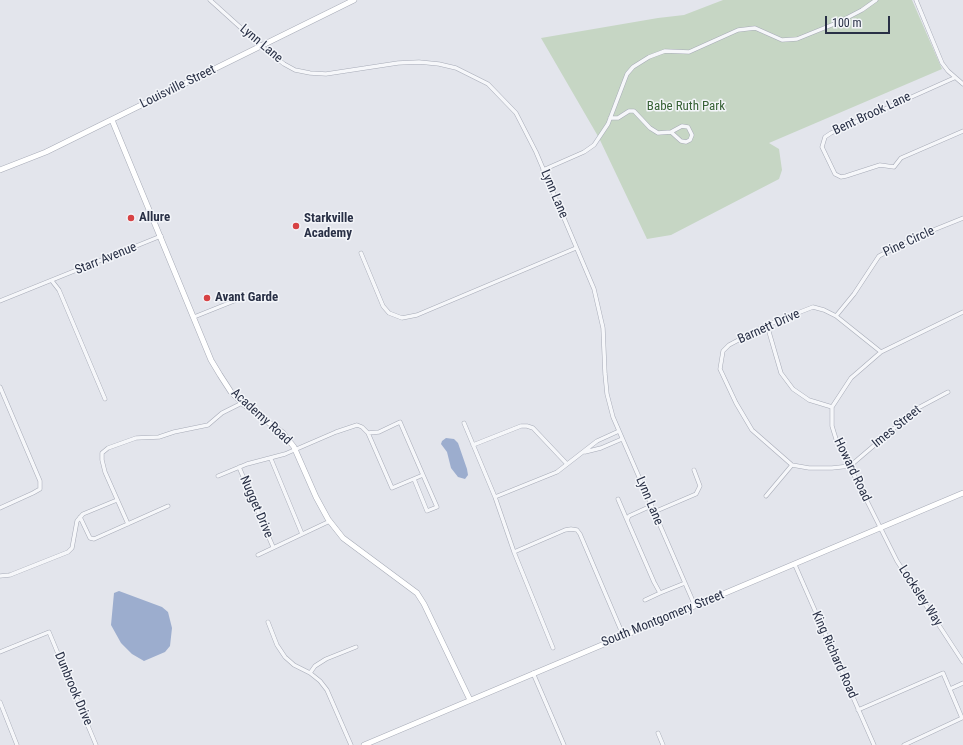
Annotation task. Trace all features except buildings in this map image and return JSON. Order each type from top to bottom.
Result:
[{"type":"street","name":"Lynn Lane","points":[[212,0],[261,46],[284,64],[295,70],[326,74],[398,63],[419,62],[445,65],[472,75],[488,84],[516,113],[526,131],[594,289],[600,308],[603,328],[607,394],[622,439],[694,606]]},
{"type":"street","name":"Louisville Street","points":[[0,170],[46,152],[354,0]]},
{"type":"street","points":[[543,170],[584,152],[594,145],[610,118],[627,74],[633,67],[649,57],[666,51],[689,52],[738,30],[755,28],[782,40],[797,39],[839,22],[862,10],[876,0]]},
{"type":"street","points":[[916,0],[942,63],[954,78],[963,84]]},
{"type":"street","name":"Bent Brook Lane","points":[[954,78],[831,133],[825,137],[822,147],[835,174],[841,177],[880,165],[894,167],[901,158],[963,131]]},
{"type":"street","points":[[610,118],[618,118],[629,111],[634,111],[650,128],[658,133],[671,132],[682,126],[688,127],[692,135],[690,140],[686,142],[681,141],[671,132]]},
{"type":"street","name":"Academy Road","points":[[112,120],[211,360],[231,392],[242,403],[283,433],[296,450],[316,497],[330,521],[343,538],[417,593],[426,607],[470,700]]},
{"type":"street","name":"Pine Circle","points":[[836,316],[854,294],[880,256],[916,238],[963,218]]},
{"type":"street","name":"Starr Avenue","points":[[0,301],[161,236]]},
{"type":"street","points":[[361,253],[383,306],[389,313],[402,318],[417,315],[576,248]]},
{"type":"street","points":[[52,281],[59,290],[104,399]]},
{"type":"street","points":[[194,317],[234,301]]},
{"type":"street","name":"Barnett Drive","points":[[792,465],[752,430],[736,403],[720,369],[723,351],[729,345],[767,325],[813,307],[824,310],[836,316],[881,352]]},
{"type":"street","points":[[767,325],[781,373],[793,389],[809,400],[832,407],[852,378],[881,352],[963,312]]},
{"type":"street","points":[[0,387],[40,481],[40,489],[34,494],[0,508]]},
{"type":"street","name":"Imes Street","points":[[850,466],[918,408],[948,392]]},
{"type":"street","points":[[128,524],[102,460],[102,453],[108,448],[136,438],[159,438],[174,432],[208,425],[218,415],[242,403]]},
{"type":"street","name":"Howard Road","points":[[832,407],[832,426],[836,439],[881,528]]},
{"type":"street","points":[[368,433],[379,432],[400,422],[437,507],[427,511],[414,479]]},
{"type":"street","points":[[464,423],[495,497],[514,552],[553,648]]},
{"type":"street","points":[[473,445],[521,426],[527,426],[533,428],[567,464]]},
{"type":"street","points":[[218,476],[256,461],[271,459],[296,450],[350,427],[362,427],[368,433],[392,488],[423,475]]},
{"type":"street","points":[[495,497],[557,472],[597,441],[619,431]]},
{"type":"street","points":[[584,452],[601,448],[622,439]]},
{"type":"street","points":[[271,459],[302,534]]},
{"type":"street","points":[[766,496],[792,465],[809,468],[850,466]]},
{"type":"street","name":"Nugget Drive","points":[[239,467],[273,547]]},
{"type":"street","points":[[654,512],[696,494],[700,486],[694,470]]},
{"type":"street","name":"South Montgomery Street","points":[[364,745],[532,673],[795,565],[963,493]]},
{"type":"street","points":[[618,499],[660,593]]},
{"type":"street","points":[[0,576],[10,575],[68,552],[72,548],[77,520],[83,514],[117,500]]},
{"type":"street","points":[[80,517],[90,538],[94,539],[168,506]]},
{"type":"street","points":[[627,520],[629,516],[651,506]]},
{"type":"street","points":[[258,555],[330,521]]},
{"type":"street","name":"Locksley Way","points":[[881,528],[898,561],[963,662]]},
{"type":"street","points":[[514,552],[565,530],[577,530],[623,635]]},
{"type":"street","name":"King Richard Road","points":[[795,565],[874,745]]},
{"type":"street","points":[[645,600],[685,583]]},
{"type":"street","points":[[268,622],[277,644],[285,657],[294,665],[310,673],[320,681],[327,690],[351,745]]},
{"type":"street","name":"Dunbrook Drive","points":[[0,652],[49,632],[96,745]]},
{"type":"street","points":[[310,673],[315,666],[326,658],[356,647]]},
{"type":"street","points":[[532,673],[564,745]]},
{"type":"street","points":[[858,710],[942,673],[962,718],[904,745]]},
{"type":"street","points":[[950,689],[963,683]]},
{"type":"street","points":[[0,702],[17,745]]},
{"type":"street","points":[[658,733],[663,745]]},
{"type":"green space","name":"Babe Ruth Park","points":[[723,0],[912,0],[942,69],[769,143],[779,149],[782,170],[779,179],[671,235],[647,239],[599,138],[541,38],[684,15]]},
{"type":"water","points":[[446,438],[454,439],[458,443],[467,469],[468,475],[465,479],[458,477],[451,468],[447,452],[441,444]]},
{"type":"water","points":[[119,591],[162,607],[168,612],[172,628],[170,646],[165,652],[144,661],[132,654],[121,643],[111,625],[114,593]]},
{"type":"place","name":"Allure","points":[[131,218]]},
{"type":"place","name":"Starkville Academy","points":[[296,226]]},
{"type":"place","name":"Avant Garde","points":[[207,298]]}]
